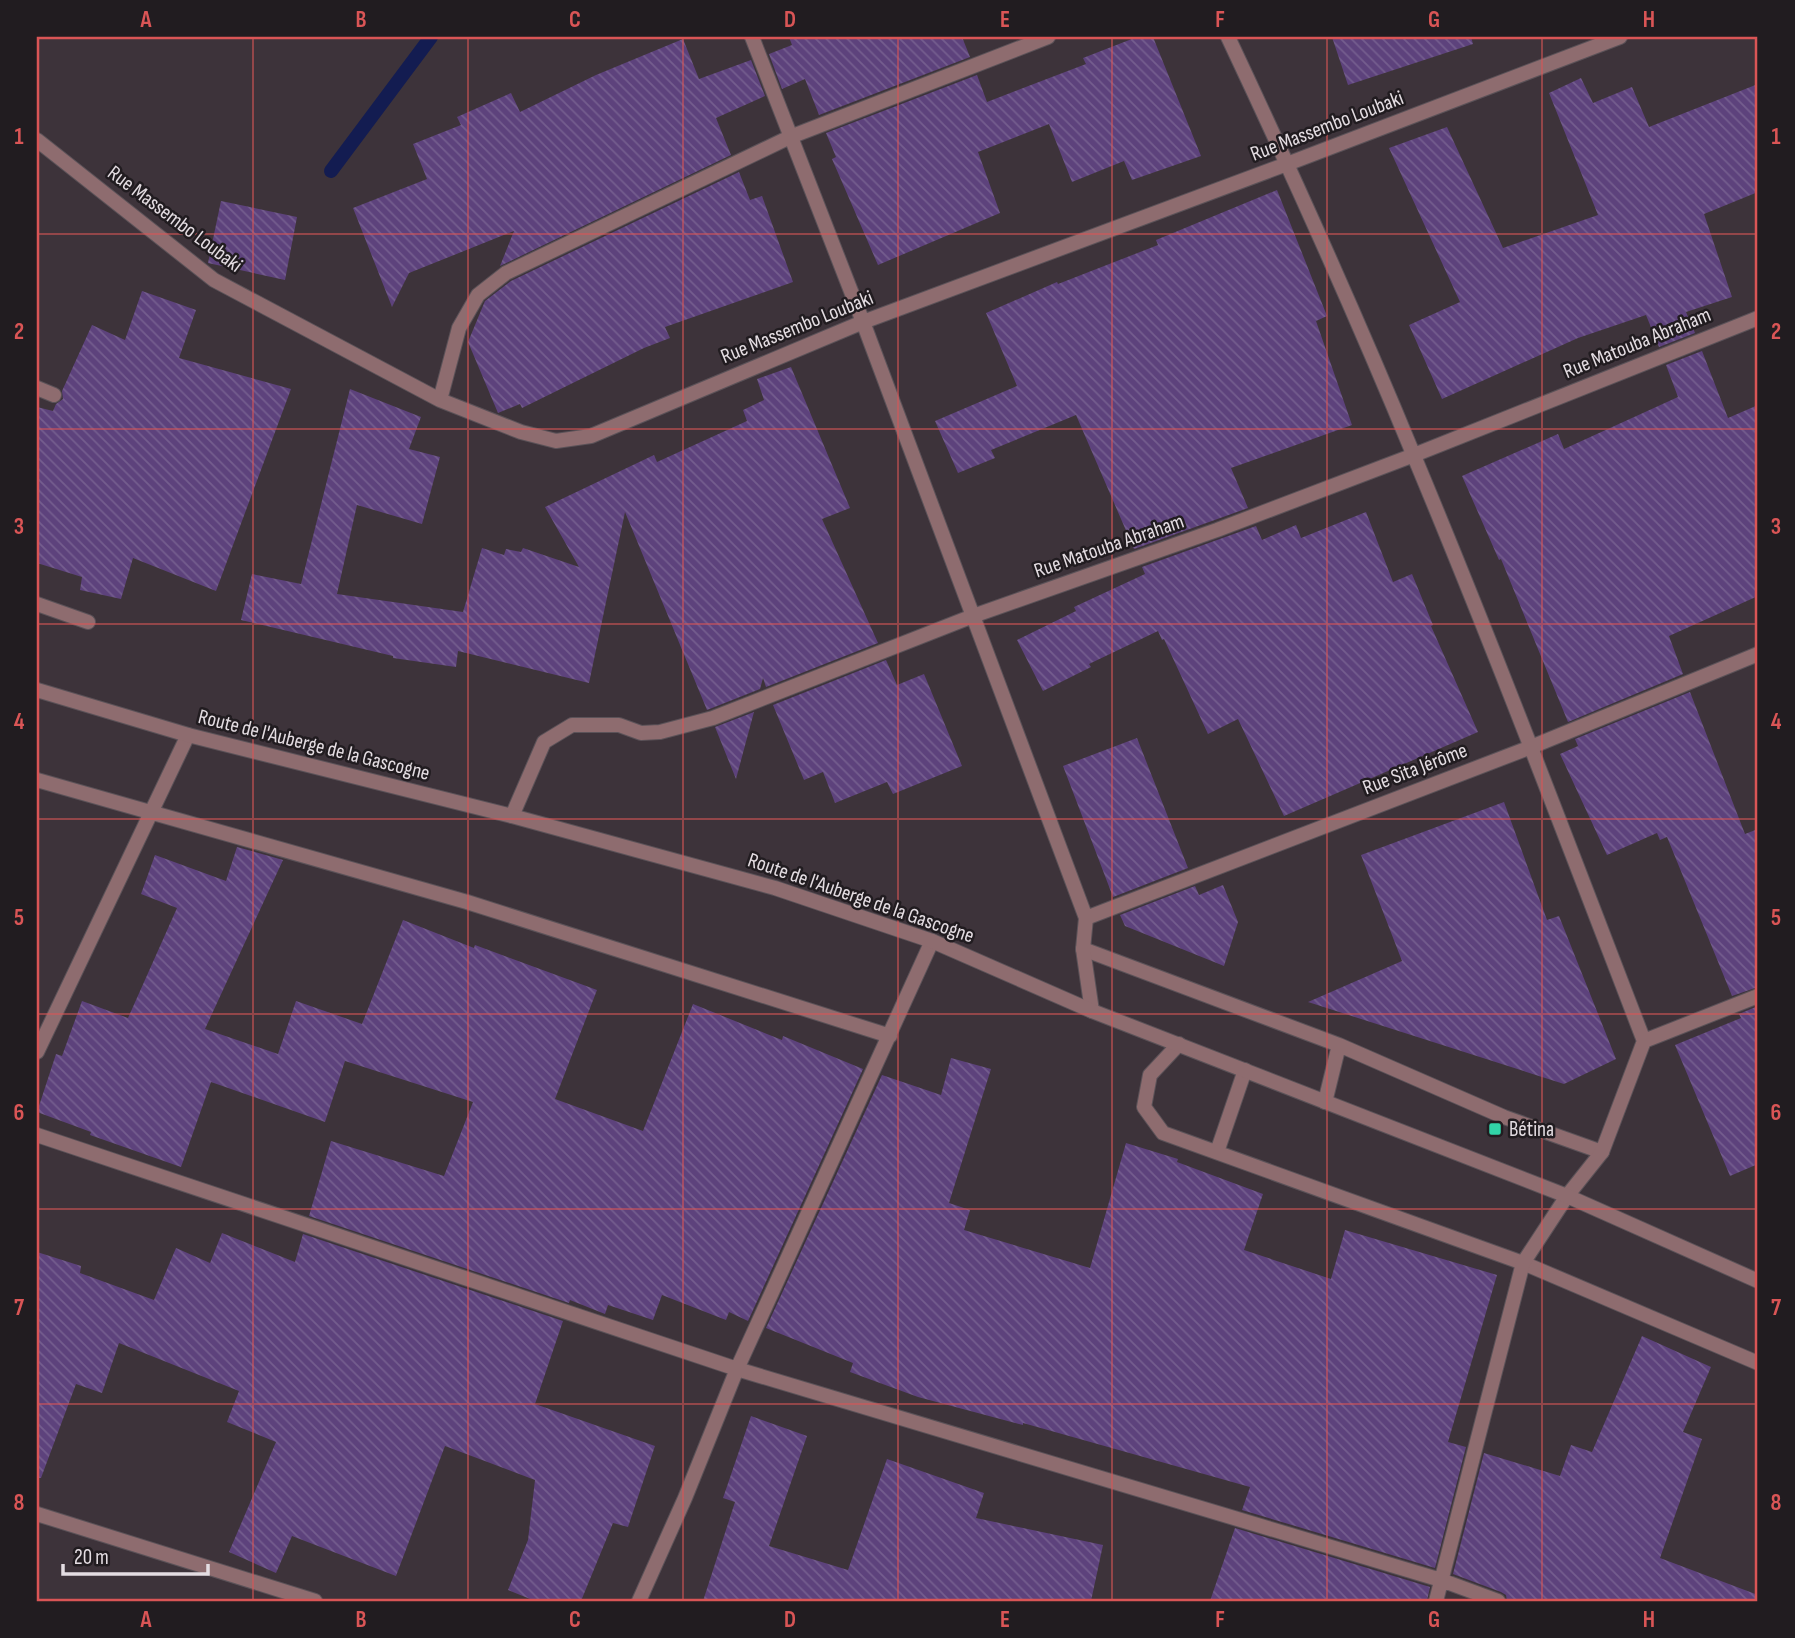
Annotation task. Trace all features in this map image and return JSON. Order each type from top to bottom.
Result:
[{"type":"street","points":[[752,37],[863,322],[1086,918],[1083,949],[1092,1011]]},
{"type":"street","points":[[440,400],[458,328],[478,295],[506,273],[790,137],[1048,37]]},
{"type":"street","points":[[1228,37],[1287,164],[1414,455],[1531,747],[1644,1041],[1602,1152],[1566,1196],[1523,1263],[1436,1601]]},
{"type":"street","name":"Rue Massembo Loubaki","points":[[37,140],[214,280],[440,400],[556,441],[591,436],[863,322],[1620,37]]},
{"type":"street","name":"Rue Matouba Abraham","points":[[512,816],[544,742],[572,724],[619,725],[641,733],[660,732],[713,718],[973,616],[1217,530],[1414,455],[1758,318]]},
{"type":"street","points":[[37,387],[54,395]]},
{"type":"street","points":[[37,604],[88,622]]},
{"type":"street","name":"Rue Sita Jérôme","points":[[1086,918],[1531,747],[1758,654]]},
{"type":"street","name":"Route de l'Auberge de la Gascogne","points":[[37,690],[188,735],[512,816],[775,888],[932,941],[1092,1011],[1566,1196],[1758,1281]]},
{"type":"street","points":[[37,1052],[188,735]]},
{"type":"street","points":[[37,780],[467,902],[890,1036]]},
{"type":"street","points":[[639,1601],[685,1498],[737,1369],[932,941]]},
{"type":"street","points":[[1083,949],[1339,1045],[1504,1117],[1602,1152]]},
{"type":"street","points":[[1644,1041],[1758,996]]},
{"type":"street","points":[[1179,1044],[1150,1075],[1144,1107],[1163,1133],[1523,1263],[1758,1363]]},
{"type":"street","points":[[1325,1102],[1339,1045]]},
{"type":"street","points":[[1217,1152],[1245,1070]]},
{"type":"street","points":[[37,1135],[737,1369],[1441,1580],[1498,1601]]},
{"type":"street","points":[[37,1514],[315,1601]]},
{"type":"building","points":[[789,37],[962,37],[970,57],[819,115],[805,79],[782,89],[769,54],[792,45]]},
{"type":"building","points":[[1137,37],[1153,37],[1201,156],[1132,180],[1124,161],[1072,182],[1049,124],[978,152],[1000,213],[878,265],[832,159],[836,157],[826,133],[977,75],[987,102],[1086,64],[1083,58]]},
{"type":"building","points":[[1332,37],[1471,37],[1473,44],[1348,85]]},
{"type":"building","points":[[683,39],[699,79],[751,60],[765,96],[716,118],[731,155],[500,266],[514,231],[409,273],[392,307],[353,208],[427,179],[413,144],[461,125],[457,117],[511,93],[520,112],[596,75]]},
{"type":"building","points":[[1581,78],[1593,103],[1632,87],[1649,127],[1758,84],[1758,192],[1704,214],[1732,297],[1686,312],[1695,333],[1659,347],[1646,315],[1578,338],[1442,399],[1409,325],[1460,302],[1389,148],[1447,127],[1503,248],[1598,215],[1549,93]]},
{"type":"building","points":[[739,172],[750,200],[762,196],[793,282],[665,327],[670,338],[522,408],[520,404],[498,413],[468,342],[485,301],[511,281]]},
{"type":"building","points":[[1277,190],[1327,316],[1316,321],[1352,425],[1231,468],[1248,508],[1134,549],[1076,415],[991,450],[995,458],[958,473],[935,421],[1017,386],[986,313],[1057,282],[1058,284],[1158,245],[1156,240]]},
{"type":"building","points":[[221,201],[297,217],[285,280],[208,263]]},
{"type":"building","points":[[142,291],[196,310],[179,358],[291,389],[216,591],[133,558],[121,599],[80,590],[82,577],[37,563],[37,407],[53,411],[56,404],[63,399],[62,391],[92,325],[125,340]]},
{"type":"building","points":[[1702,351],[1728,418],[1758,405],[1758,596],[1669,636],[1683,674],[1568,722],[1501,559],[1499,560],[1462,476],[1558,434],[1564,449],[1678,397],[1666,365]]},
{"type":"building","points":[[791,367],[850,508],[822,519],[878,643],[766,687],[763,678],[760,689],[707,710],[625,512],[589,683],[458,651],[456,667],[393,658],[241,620],[252,574],[301,584],[350,389],[421,417],[409,449],[440,457],[422,524],[357,505],[337,594],[463,612],[482,548],[504,555],[506,549],[521,552],[523,548],[579,567],[545,507],[654,455],[657,462],[747,421],[743,410],[764,400],[757,379]]},
{"type":"building","points":[[1366,512],[1393,582],[1412,574],[1433,625],[1431,626],[1478,732],[1284,816],[1238,719],[1208,734],[1158,631],[1089,664],[1091,667],[1043,691],[1017,640],[1076,611],[1074,607],[1145,574],[1142,567],[1256,526],[1262,540],[1296,525],[1301,538]]},
{"type":"building","points":[[886,660],[897,685],[924,674],[962,766],[893,794],[887,782],[835,803],[823,772],[804,780],[773,705]]},
{"type":"building","points":[[1690,692],[1745,834],[1758,829],[1758,987],[1732,996],[1667,837],[1660,840],[1657,833],[1607,855],[1560,754],[1578,746],[1575,739]]},
{"type":"building","points":[[754,712],[736,779],[715,727]]},
{"type":"building","points":[[1137,738],[1188,868],[1113,897],[1063,766]]},
{"type":"building","points":[[1504,802],[1547,920],[1559,916],[1616,1059],[1564,1084],[1308,1002],[1402,961],[1361,855]]},
{"type":"building","points":[[237,847],[283,860],[205,1029],[278,1054],[296,1001],[362,1024],[403,920],[474,948],[475,945],[597,990],[555,1099],[643,1131],[693,1004],[782,1040],[783,1036],[863,1069],[748,1321],[729,1312],[726,1320],[662,1295],[653,1320],[608,1305],[605,1314],[570,1300],[569,1303],[309,1216],[331,1141],[444,1176],[473,1102],[345,1061],[325,1122],[211,1082],[181,1167],[90,1135],[91,1132],[37,1112],[56,1054],[62,1056],[82,1001],[128,1018],[177,908],[141,894],[155,855],[226,881]]},
{"type":"building","points":[[1223,885],[1238,922],[1224,966],[1125,926],[1120,915],[1195,886],[1199,895]]},
{"type":"building","points":[[1758,1006],[1758,1164],[1730,1176],[1675,1045],[1741,1018],[1739,1014]]},
{"type":"building","points":[[951,1058],[991,1069],[949,1203],[970,1210],[964,1230],[1090,1268],[1126,1143],[1178,1159],[1177,1162],[1263,1194],[1244,1250],[1331,1279],[1345,1230],[1497,1275],[1448,1442],[1466,1447],[1435,1568],[1242,1510],[1250,1487],[1023,1423],[918,1397],[850,1372],[853,1363],[766,1328],[882,1075],[941,1095]]},
{"type":"building","points":[[222,1233],[295,1262],[303,1234],[563,1321],[535,1404],[655,1446],[628,1527],[613,1523],[581,1601],[535,1601],[508,1590],[528,1540],[535,1480],[445,1446],[396,1576],[292,1536],[276,1573],[229,1552],[276,1442],[227,1422],[239,1391],[119,1343],[102,1393],[76,1384],[41,1478],[37,1478],[37,1252],[81,1266],[80,1273],[154,1300],[176,1248],[210,1263]]},
{"type":"building","points":[[1642,1336],[1711,1367],[1683,1432],[1702,1439],[1660,1558],[1758,1595],[1758,1601],[1507,1601],[1506,1595],[1501,1592],[1453,1574],[1484,1453],[1560,1476],[1571,1445],[1592,1452]]},
{"type":"building","points":[[751,1416],[807,1436],[769,1546],[848,1570],[887,1459],[984,1493],[976,1518],[1103,1545],[1091,1601],[703,1601],[735,1502],[723,1498]]},
{"type":"building","points":[[1235,1528],[1430,1587],[1427,1601],[1210,1601]]},
{"type":"waterway","points":[[331,171],[431,37]]},
{"type":"place","name":"Bétina","points":[[1495,1129]]}]
